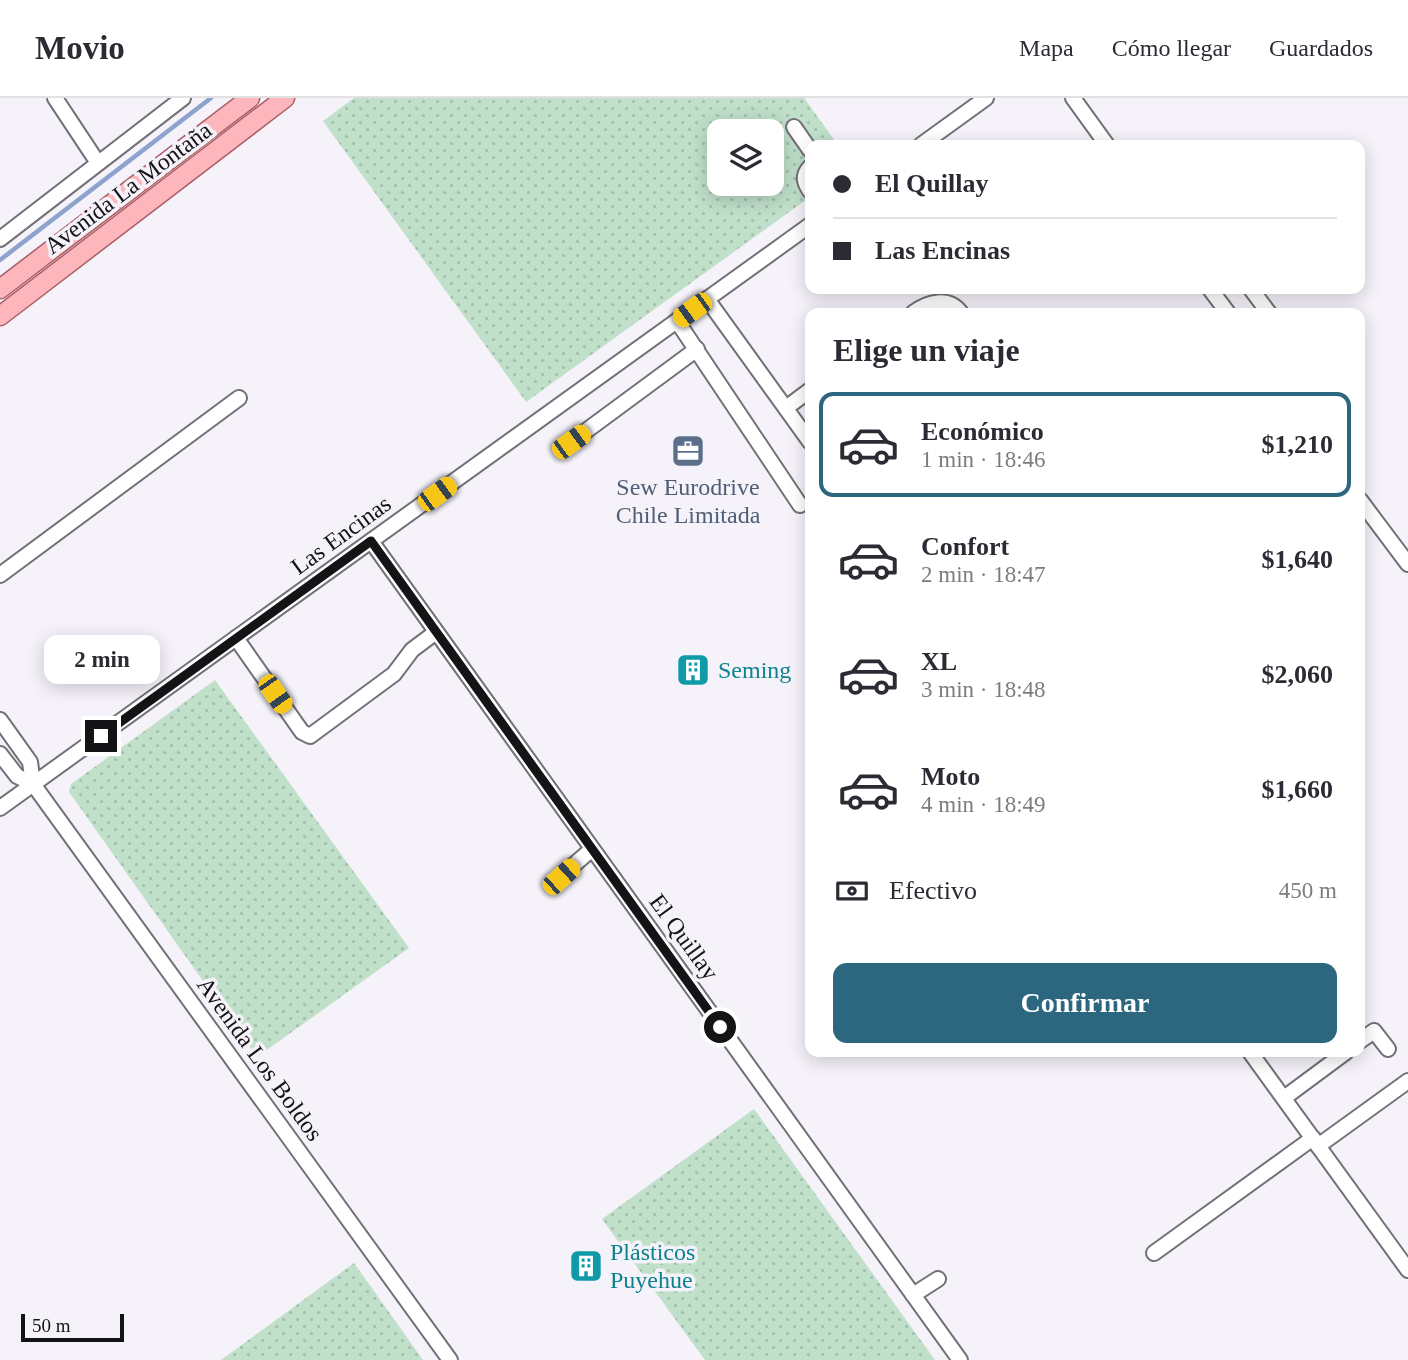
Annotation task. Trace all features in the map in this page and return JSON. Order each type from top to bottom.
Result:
[{"type":"main road","name":"Avenida La Montaña","points":[[0,289],[250,98]]},
{"type":"main road","name":"Avenida La Montaña","points":[[0,316],[285,98]]},
{"type":"street","points":[[55,98],[98,163]]},
{"type":"street","points":[[0,239],[183,98]]},
{"type":"street","points":[[928,140],[986,98]]},
{"type":"street","points":[[1073,98],[1103,140]]},
{"type":"street","points":[[793,127],[805,143]]},
{"type":"street","name":"Las Encinas","points":[[0,808],[805,229]]},
{"type":"street","points":[[707,299],[805,435]]},
{"type":"street","points":[[920,308],[938,302],[955,308]]},
{"type":"street","points":[[677,321],[800,505]]},
{"type":"street","points":[[571,442],[697,349]]},
{"type":"street","points":[[786,408],[805,394]]},
{"type":"street","points":[[0,575],[239,398]]},
{"type":"street","points":[[1365,507],[1408,564]]},
{"type":"street","name":"El Quillay","points":[[371,541],[960,1360]]},
{"type":"street","points":[[236,638],[302,732],[310,736],[394,674],[412,650],[436,632]]},
{"type":"street","name":"Avenida Los Boldos","points":[[0,720],[30,762],[33,785]]},
{"type":"street","name":"Avenida Los Boldos","points":[[0,754],[17,776],[33,785],[450,1360]]},
{"type":"street","points":[[561,877],[592,849]]},
{"type":"street","points":[[1365,1037],[1374,1031],[1388,1049]]},
{"type":"street","points":[[1254,1057],[1408,1270]]},
{"type":"street","points":[[1284,1098],[1339,1057]]},
{"type":"street","points":[[1154,1253],[1408,1081]]},
{"type":"street","points":[[913,1295],[938,1279]]},
{"type":"green space","points":[[354,98],[804,98],[834,140],[805,140],[805,201],[526,402],[323,121]]},
{"type":"green space","points":[[215,680],[409,948],[257,1057],[69,792],[71,784]]},
{"type":"green space","points":[[754,1109],[935,1360],[705,1360],[602,1219]]},
{"type":"green space","points":[[354,1263],[423,1360],[221,1360]]},
{"type":"waterway","points":[[0,260],[211,98]]},
{"type":"place","name":"Sew Eurodrive Chile Limitada","points":[[688,451]]},
{"type":"place","name":"Seming","points":[[693,670]]},
{"type":"place","name":"Plásticos Puyehue","points":[[586,1266]]},
{"type":"route","points":[[101,736],[371,541],[720,1027]]}]
